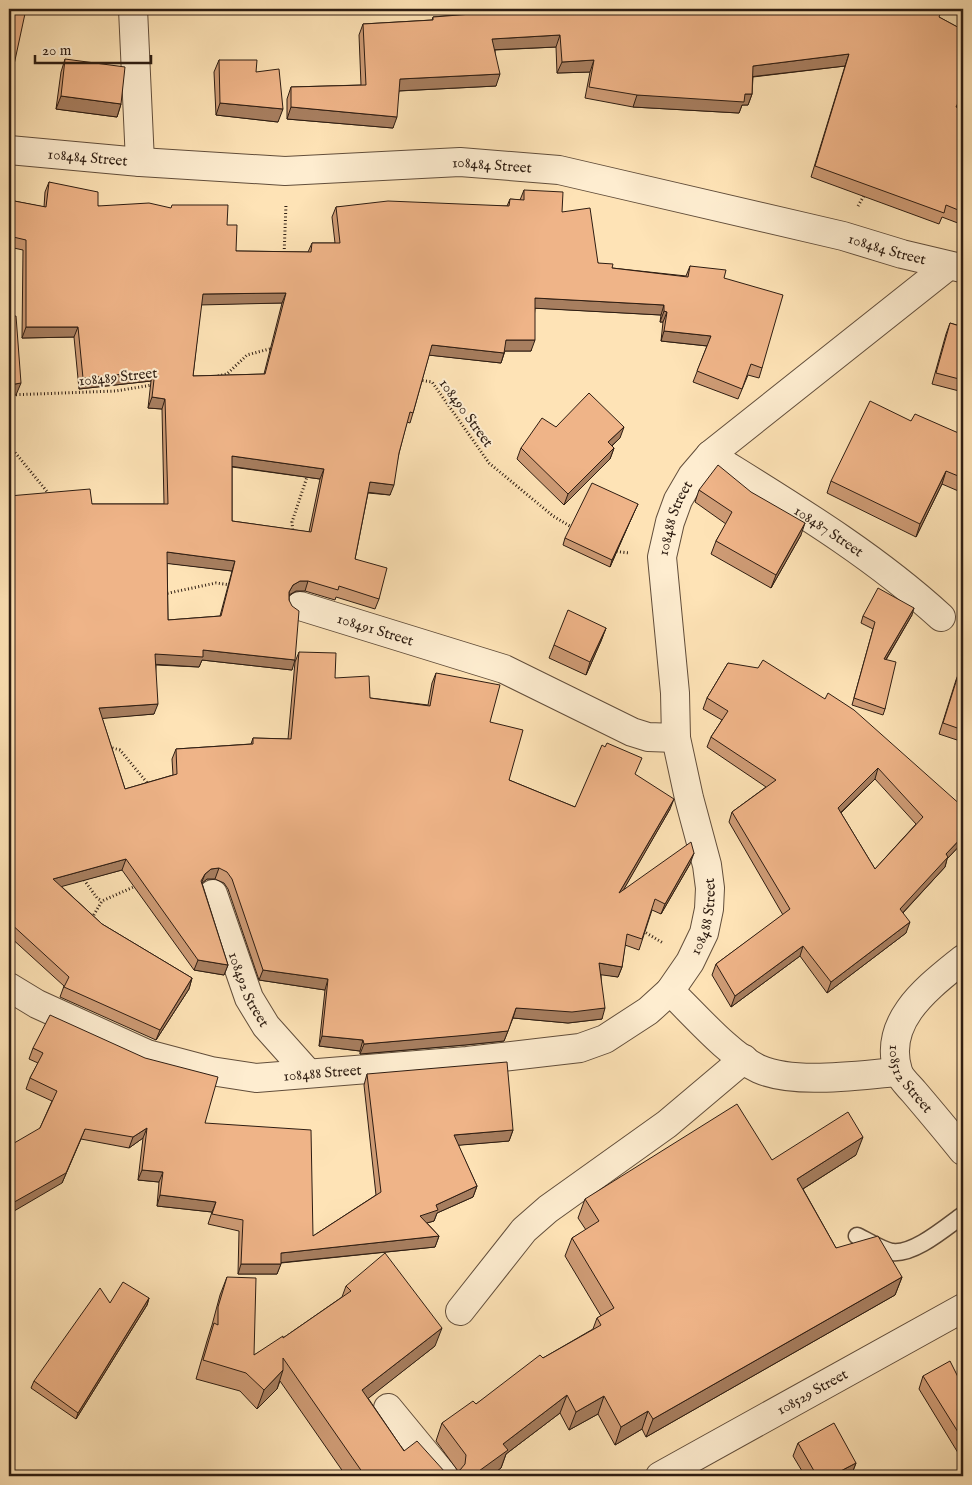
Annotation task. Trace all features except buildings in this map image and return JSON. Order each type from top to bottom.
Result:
[{"type":"street","points":[[133,9],[140,162]]},
{"type":"street","name":"108484 Street","points":[[9,150],[140,162],[285,171],[460,162],[559,170],[843,236],[955,267]]},
{"type":"street","name":"108488 Street","points":[[9,988],[37,1004],[147,1054],[211,1071],[256,1078],[467,1061],[580,1048],[605,1039],[625,1028],[670,991],[690,962],[704,932],[710,888],[707,865],[689,798],[676,738],[662,557],[670,522],[678,500],[692,476],[710,455],[955,267]]},
{"type":"street","name":"108487 Street","points":[[710,455],[862,553],[907,587],[941,617]]},
{"type":"street","name":"108491 Street","points":[[300,606],[504,669],[632,732],[648,737],[676,738]]},
{"type":"street","name":"108492 Street","points":[[213,894],[249,998],[266,1026],[308,1073]]},
{"type":"street","name":"108512 Street","points":[[963,959],[925,990],[910,1007],[899,1027],[895,1052],[898,1072],[963,1151]]},
{"type":"street","points":[[670,991],[744,1059],[758,1068],[795,1078],[898,1072]]},
{"type":"street","points":[[460,1310],[518,1238],[548,1209],[667,1124],[744,1059]]},
{"type":"street","name":"108529 Street","points":[[660,1476],[963,1308]]},
{"type":"street","points":[[388,1408],[444,1476]]},
{"type":"lane","points":[[857,1236],[891,1252],[899,1252],[917,1246],[963,1215]]},
{"type":"path","points":[[284,261],[285,171]]},
{"type":"path","points":[[843,236],[869,187]]},
{"type":"path","points":[[209,377],[228,374],[247,355],[279,346]]},
{"type":"path","name":"108490 Street","points":[[414,380],[432,382],[488,462],[553,516],[576,530]]},
{"type":"path","name":"108489 Street","points":[[9,395],[116,391],[153,385]]},
{"type":"path","points":[[10,432],[13,450],[48,492],[51,501]]},
{"type":"path","points":[[294,541],[292,522],[310,467]]},
{"type":"path","points":[[607,547],[614,552],[662,557]]},
{"type":"path","points":[[161,594],[216,583],[236,586]]},
{"type":"path","points":[[102,745],[120,750],[156,792]]},
{"type":"path","points":[[80,875],[102,901]]},
{"type":"path","points":[[86,926],[102,901],[144,882]]},
{"type":"path","points":[[638,929],[654,936],[690,962]]}]
